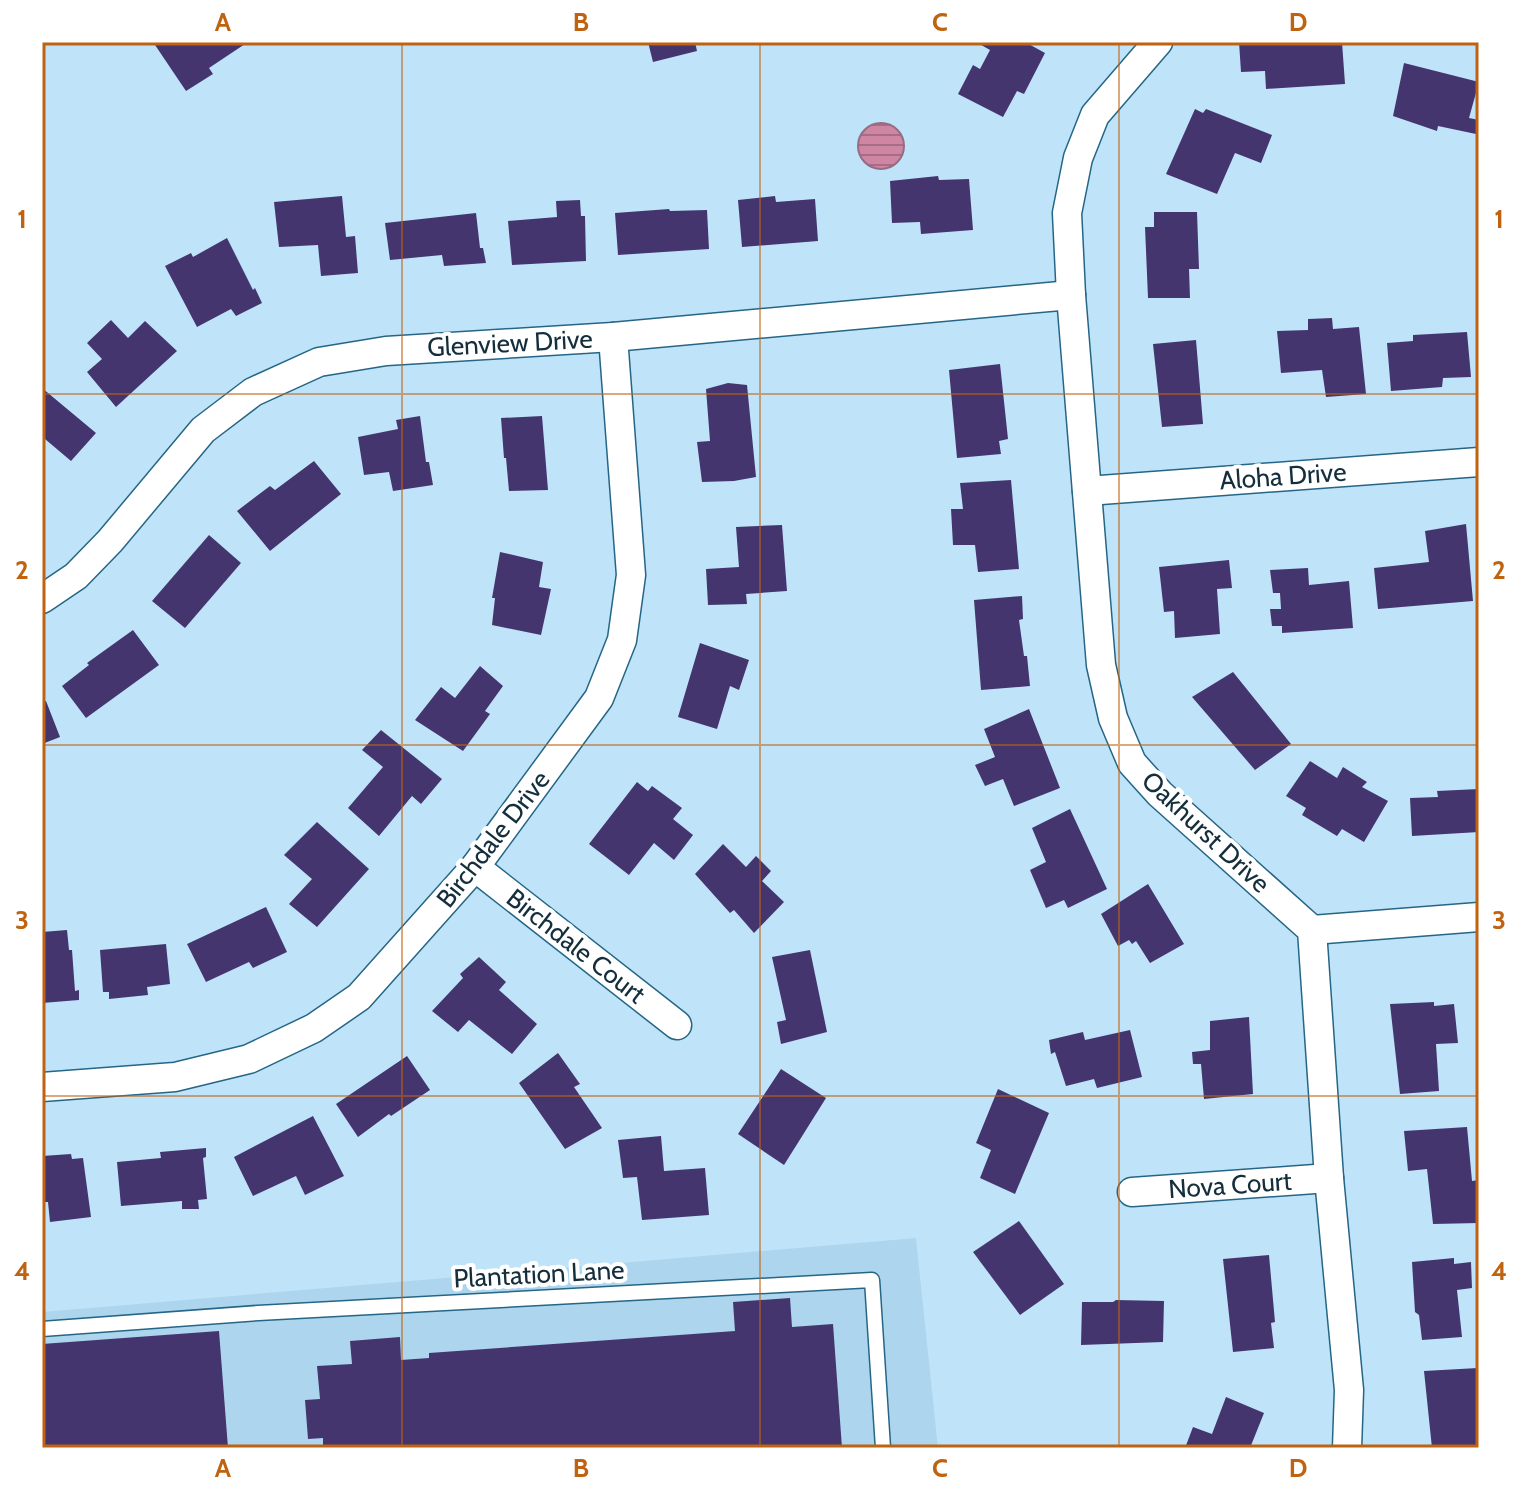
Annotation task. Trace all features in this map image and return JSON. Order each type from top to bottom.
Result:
[{"type":"street","name":"Oakhurst Drive","points":[[1158,42],[1095,115],[1078,158],[1067,213],[1101,665],[1113,718],[1132,763],[1160,794],[1312,930]]},
{"type":"street","name":"Glenview Drive","points":[[42,599],[76,576],[110,541],[203,430],[253,392],[319,362],[386,351],[613,337],[1071,295]]},
{"type":"street","name":"Birchdale Drive","points":[[42,1087],[175,1077],[249,1059],[314,1028],[359,997],[475,867],[599,698],[622,640],[631,575],[613,337]]},
{"type":"street","name":"Aloha Drive","points":[[1087,491],[1479,462]]},
{"type":"street","name":"Birchdale Court","points":[[475,867],[677,1025]]},
{"type":"street","points":[[1347,1448],[1349,1390],[1329,1178],[1312,930],[1479,917]]},
{"type":"street","name":"Nova Court","points":[[1132,1192],[1329,1178]]},
{"type":"lane","name":"Plantation Lane","points":[[42,1329],[258,1313],[872,1280],[883,1448]]},
{"type":"shaded area","points":[[881,123],[897,130],[904,146],[897,162],[881,169],[865,162],[858,146],[865,130]]},
{"type":"shaded area","points":[[916,1238],[938,1448],[42,1448],[42,1312]]},
{"type":"building","points":[[153,42],[248,42],[209,68],[213,74],[186,91]]},
{"type":"building","points":[[648,42],[695,42],[697,51],[653,62]]},
{"type":"building","points":[[976,42],[1025,42],[1045,53],[1024,94],[1017,91],[1003,117],[958,94],[973,65],[980,69],[990,50]]},
{"type":"building","points":[[1239,42],[1342,42],[1345,84],[1266,89],[1265,71],[1241,72]]},
{"type":"building","points":[[1404,63],[1479,82],[1469,118],[1479,120],[1476,134],[1438,126],[1437,131],[1393,116]]},
{"type":"building","points":[[1195,109],[1203,113],[1206,109],[1272,135],[1261,163],[1235,153],[1217,194],[1166,174]]},
{"type":"building","points":[[938,176],[939,180],[969,179],[973,230],[921,234],[920,222],[892,223],[890,181]]},
{"type":"building","points":[[342,196],[346,237],[355,236],[358,273],[321,276],[318,245],[279,247],[274,202]]},
{"type":"building","points":[[775,196],[776,202],[815,199],[818,241],[742,247],[738,200]]},
{"type":"building","points":[[580,200],[581,216],[585,216],[586,261],[512,265],[508,221],[557,217],[556,201]]},
{"type":"building","points":[[707,210],[709,249],[618,255],[615,213]]},
{"type":"building","points":[[1154,212],[1197,212],[1199,269],[1189,269],[1190,298],[1148,298],[1145,227],[1154,227]]},
{"type":"building","points":[[476,213],[480,248],[483,248],[486,263],[444,266],[442,255],[390,260],[385,223]]},
{"type":"building","points":[[227,238],[262,303],[236,316],[231,309],[197,327],[165,266],[191,253],[193,257]]},
{"type":"building","points":[[1332,318],[1333,329],[1359,327],[1366,394],[1326,397],[1322,370],[1281,373],[1277,331],[1308,330],[1308,319]]},
{"type":"building","points":[[111,320],[128,338],[145,321],[177,351],[116,407],[87,372],[102,359],[87,343]]},
{"type":"building","points":[[1467,332],[1471,377],[1443,378],[1442,387],[1391,391],[1387,343],[1413,341],[1413,335]]},
{"type":"building","points":[[1196,340],[1203,424],[1162,427],[1153,344]]},
{"type":"building","points":[[1000,364],[1008,439],[999,441],[1001,454],[957,458],[949,370]]},
{"type":"building","points":[[728,383],[747,385],[756,477],[702,482],[697,442],[710,441],[706,389]]},
{"type":"building","points":[[42,388],[96,433],[71,461],[45,439],[42,442]]},
{"type":"building","points":[[420,416],[426,462],[429,462],[433,485],[393,491],[389,472],[364,475],[358,437],[398,429],[396,420]]},
{"type":"building","points":[[542,416],[548,490],[509,491],[501,418]]},
{"type":"building","points":[[314,461],[341,494],[270,551],[237,511],[270,486],[275,490]]},
{"type":"building","points":[[1011,480],[1019,569],[978,572],[975,545],[953,545],[951,509],[963,509],[960,483]]},
{"type":"building","points":[[1466,524],[1473,601],[1378,609],[1374,568],[1429,562],[1425,531]]},
{"type":"building","points":[[782,525],[787,591],[746,594],[747,604],[708,605],[706,569],[739,567],[736,527]]},
{"type":"building","points":[[209,535],[241,563],[185,628],[152,601]]},
{"type":"building","points":[[500,552],[543,562],[539,587],[551,589],[541,635],[492,625],[495,598],[492,598]]},
{"type":"building","points":[[1229,560],[1232,588],[1217,589],[1220,634],[1175,638],[1174,611],[1164,612],[1159,567]]},
{"type":"building","points":[[1308,568],[1309,585],[1349,581],[1353,628],[1282,633],[1282,626],[1272,626],[1270,609],[1281,609],[1280,593],[1273,593],[1270,570]]},
{"type":"building","points":[[1022,596],[1023,619],[1019,620],[1030,686],[981,690],[974,600]]},
{"type":"building","points":[[133,630],[159,665],[86,718],[62,686],[89,665],[87,663]]},
{"type":"building","points":[[700,643],[749,660],[739,690],[730,686],[717,729],[678,717]]},
{"type":"building","points":[[480,666],[503,686],[485,711],[490,714],[463,751],[415,720],[441,687],[455,698]]},
{"type":"building","points":[[1233,672],[1291,744],[1255,770],[1192,697]]},
{"type":"building","points":[[46,701],[60,737],[42,744],[42,702]]},
{"type":"building","points":[[1029,709],[1060,788],[1014,806],[1003,779],[985,786],[975,765],[995,757],[984,729]]},
{"type":"building","points":[[381,730],[442,779],[421,804],[412,796],[379,836],[348,808],[383,767],[362,750]]},
{"type":"building","points":[[1310,761],[1337,778],[1343,767],[1367,782],[1362,787],[1388,801],[1364,842],[1342,829],[1337,836],[1302,815],[1306,808],[1286,796]]},
{"type":"building","points":[[637,782],[648,791],[652,786],[682,808],[673,819],[693,835],[674,860],[654,843],[629,875],[589,844]]},
{"type":"building","points":[[1479,789],[1479,832],[1412,836],[1410,798],[1438,797],[1437,791]]},
{"type":"building","points":[[1070,809],[1107,889],[1068,908],[1064,900],[1046,908],[1030,870],[1046,862],[1032,828]]},
{"type":"building","points":[[317,822],[369,869],[317,927],[289,904],[312,879],[284,855]]},
{"type":"building","points":[[723,844],[746,867],[756,856],[771,871],[762,881],[784,902],[754,933],[734,910],[730,913],[695,874]]},
{"type":"building","points":[[1148,884],[1184,944],[1150,963],[1136,941],[1132,944],[1129,940],[1118,946],[1101,914]]},
{"type":"building","points":[[266,907],[287,952],[253,968],[249,962],[206,982],[187,944]]},
{"type":"building","points":[[67,930],[75,991],[79,990],[79,1000],[42,1003],[42,932]]},
{"type":"building","points":[[166,944],[170,984],[147,987],[148,995],[109,999],[109,992],[103,992],[100,950]]},
{"type":"building","points":[[810,950],[827,1032],[781,1044],[777,1022],[786,1020],[772,957]]},
{"type":"building","points":[[479,957],[506,982],[499,990],[537,1024],[512,1054],[469,1020],[458,1032],[432,1011],[463,978],[460,974]]},
{"type":"building","points":[[1434,1002],[1434,1006],[1454,1004],[1458,1043],[1436,1044],[1439,1091],[1400,1094],[1390,1004]]},
{"type":"building","points":[[1249,1017],[1253,1094],[1204,1099],[1201,1064],[1193,1064],[1192,1052],[1210,1050],[1210,1021]]},
{"type":"building","points":[[1130,1030],[1142,1077],[1097,1088],[1094,1079],[1066,1086],[1055,1052],[1051,1054],[1049,1040],[1083,1032],[1085,1040]]},
{"type":"building","points":[[558,1053],[580,1084],[574,1087],[602,1128],[565,1149],[519,1083]]},
{"type":"building","points":[[407,1056],[430,1090],[358,1137],[336,1104]]},
{"type":"building","points":[[781,1069],[826,1098],[784,1165],[738,1134]]},
{"type":"building","points":[[998,1089],[1049,1113],[1015,1194],[980,1178],[991,1150],[976,1143]]},
{"type":"building","points":[[313,1116],[344,1176],[305,1195],[296,1176],[253,1196],[234,1157]]},
{"type":"building","points":[[1467,1127],[1472,1181],[1479,1180],[1479,1223],[1433,1224],[1427,1169],[1408,1171],[1404,1131]]},
{"type":"building","points":[[661,1136],[664,1171],[705,1168],[709,1215],[642,1220],[637,1177],[623,1178],[618,1140]]},
{"type":"building","points":[[206,1148],[206,1157],[203,1158],[207,1199],[198,1200],[199,1209],[182,1209],[182,1201],[121,1206],[117,1162],[161,1158],[160,1152]]},
{"type":"building","points":[[71,1154],[72,1159],[83,1158],[91,1217],[50,1222],[48,1202],[42,1202],[42,1156]]},
{"type":"building","points":[[1019,1221],[1064,1284],[1020,1315],[973,1252]]},
{"type":"building","points":[[1269,1255],[1274,1348],[1233,1352],[1223,1259]]},
{"type":"building","points":[[1454,1258],[1454,1264],[1471,1262],[1472,1288],[1457,1290],[1462,1337],[1422,1340],[1419,1315],[1415,1312],[1412,1262]]},
{"type":"building","points":[[790,1298],[792,1327],[833,1324],[842,1448],[323,1448],[323,1438],[308,1439],[305,1400],[320,1399],[317,1366],[352,1364],[350,1341],[400,1337],[401,1360],[429,1358],[429,1353],[735,1331],[733,1302]]},
{"type":"building","points":[[1164,1301],[1163,1342],[1081,1345],[1082,1302]]},
{"type":"building","points":[[219,1331],[228,1448],[42,1448],[42,1344]]},
{"type":"building","points":[[1478,1368],[1479,1448],[1432,1448],[1424,1371]]},
{"type":"building","points":[[1226,1397],[1264,1413],[1250,1448],[1185,1448],[1193,1427],[1212,1434]]}]
